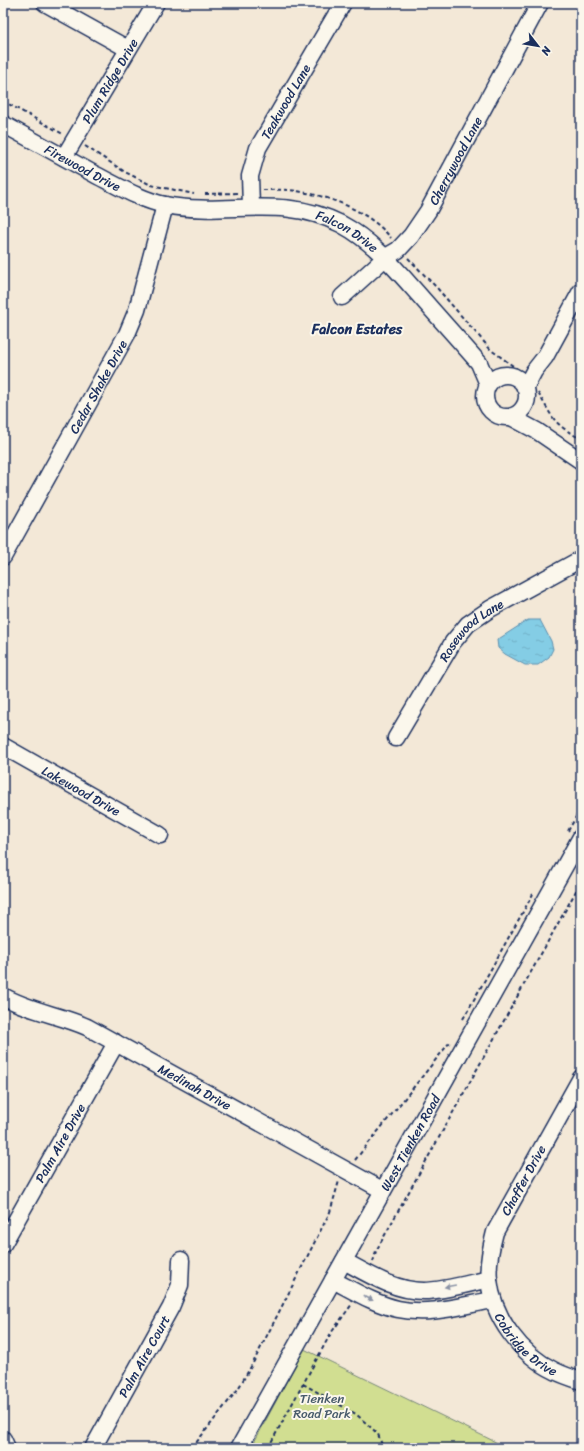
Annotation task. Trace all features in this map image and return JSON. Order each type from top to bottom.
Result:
[{"type":"street","points":[[46,3],[128,49]]},
{"type":"street","name":"Plum Ridge Drive","points":[[64,157],[156,3]]},
{"type":"street","name":"Teakwood Lane","points":[[250,206],[250,176],[258,148],[343,3]]},
{"type":"street","name":"Cherrywood Lane","points":[[342,297],[386,258],[398,250],[411,236],[428,211],[540,3]]},
{"type":"street","name":"Firewood Drive","points":[[3,124],[125,190],[165,205]]},
{"type":"street","name":"Falcon Drive","points":[[165,205],[212,209],[250,206],[291,208],[327,218],[360,235],[386,258],[494,380]]},
{"type":"street","name":"Cedar Shake Drive","points":[[3,557],[127,334],[137,310],[165,205]]},
{"type":"street","points":[[511,417],[517,414],[525,405],[527,393],[526,385],[534,371],[545,357],[581,291]]},
{"type":"street","points":[[526,385],[505,374],[494,380],[485,391],[486,405],[497,415],[511,417],[537,431],[581,461]]},
{"type":"street","points":[[525,405],[537,431]]},
{"type":"street","name":"Rosewood Lane","points":[[396,738],[453,642],[468,624],[490,609],[581,559]]},
{"type":"street","name":"Lakewood Drive","points":[[3,746],[160,835]]},
{"type":"street","name":"West Tienken Road","points":[[239,1448],[344,1261],[573,836]]},
{"type":"street","name":"Medinah Drive","points":[[3,996],[30,1008],[73,1021],[116,1043],[382,1190]]},
{"type":"street","name":"Palm Aire Drive","points":[[4,1239],[116,1043]]},
{"type":"street","name":"Chaffer Drive","points":[[491,1290],[491,1248],[495,1232],[581,1078]]},
{"type":"street","name":"Palm Aire Court","points":[[93,1448],[172,1307],[180,1285],[182,1260]]},
{"type":"street","points":[[344,1261],[380,1281],[405,1288],[425,1291],[491,1290]]},
{"type":"street","points":[[333,1280],[375,1302],[398,1309],[426,1311],[491,1290]]},
{"type":"street","name":"Cobridge Drive","points":[[491,1290],[510,1333],[517,1342],[531,1355],[554,1371],[581,1381]]},
{"type":"street","points":[[425,1291],[426,1311]]},
{"type":"street","points":[[3,1439],[7,1448]]},
{"type":"path","points":[[526,385],[558,425],[581,439]]},
{"type":"path","points":[[573,836],[581,808]]},
{"type":"path","points":[[369,1275],[373,1266],[373,1258],[376,1251],[581,882]]},
{"type":"path","points":[[462,1021],[535,889]]},
{"type":"path","points":[[192,1448],[238,1389],[253,1363],[330,1212],[339,1180],[453,1039]]},
{"type":"path","points":[[268,1448],[331,1333],[359,1294]]},
{"type":"path","points":[[303,1384],[356,1414],[378,1434],[383,1448]]},
{"type":"green space","name":"Tienken Road Park","points":[[304,1349],[508,1448],[251,1448]]},
{"type":"water","points":[[528,620],[540,620],[551,641],[553,649],[549,657],[538,665],[525,665],[505,654],[498,648],[497,640]]},
{"type":"district","name":"Falcon Estates","points":[[357,329]]}]
